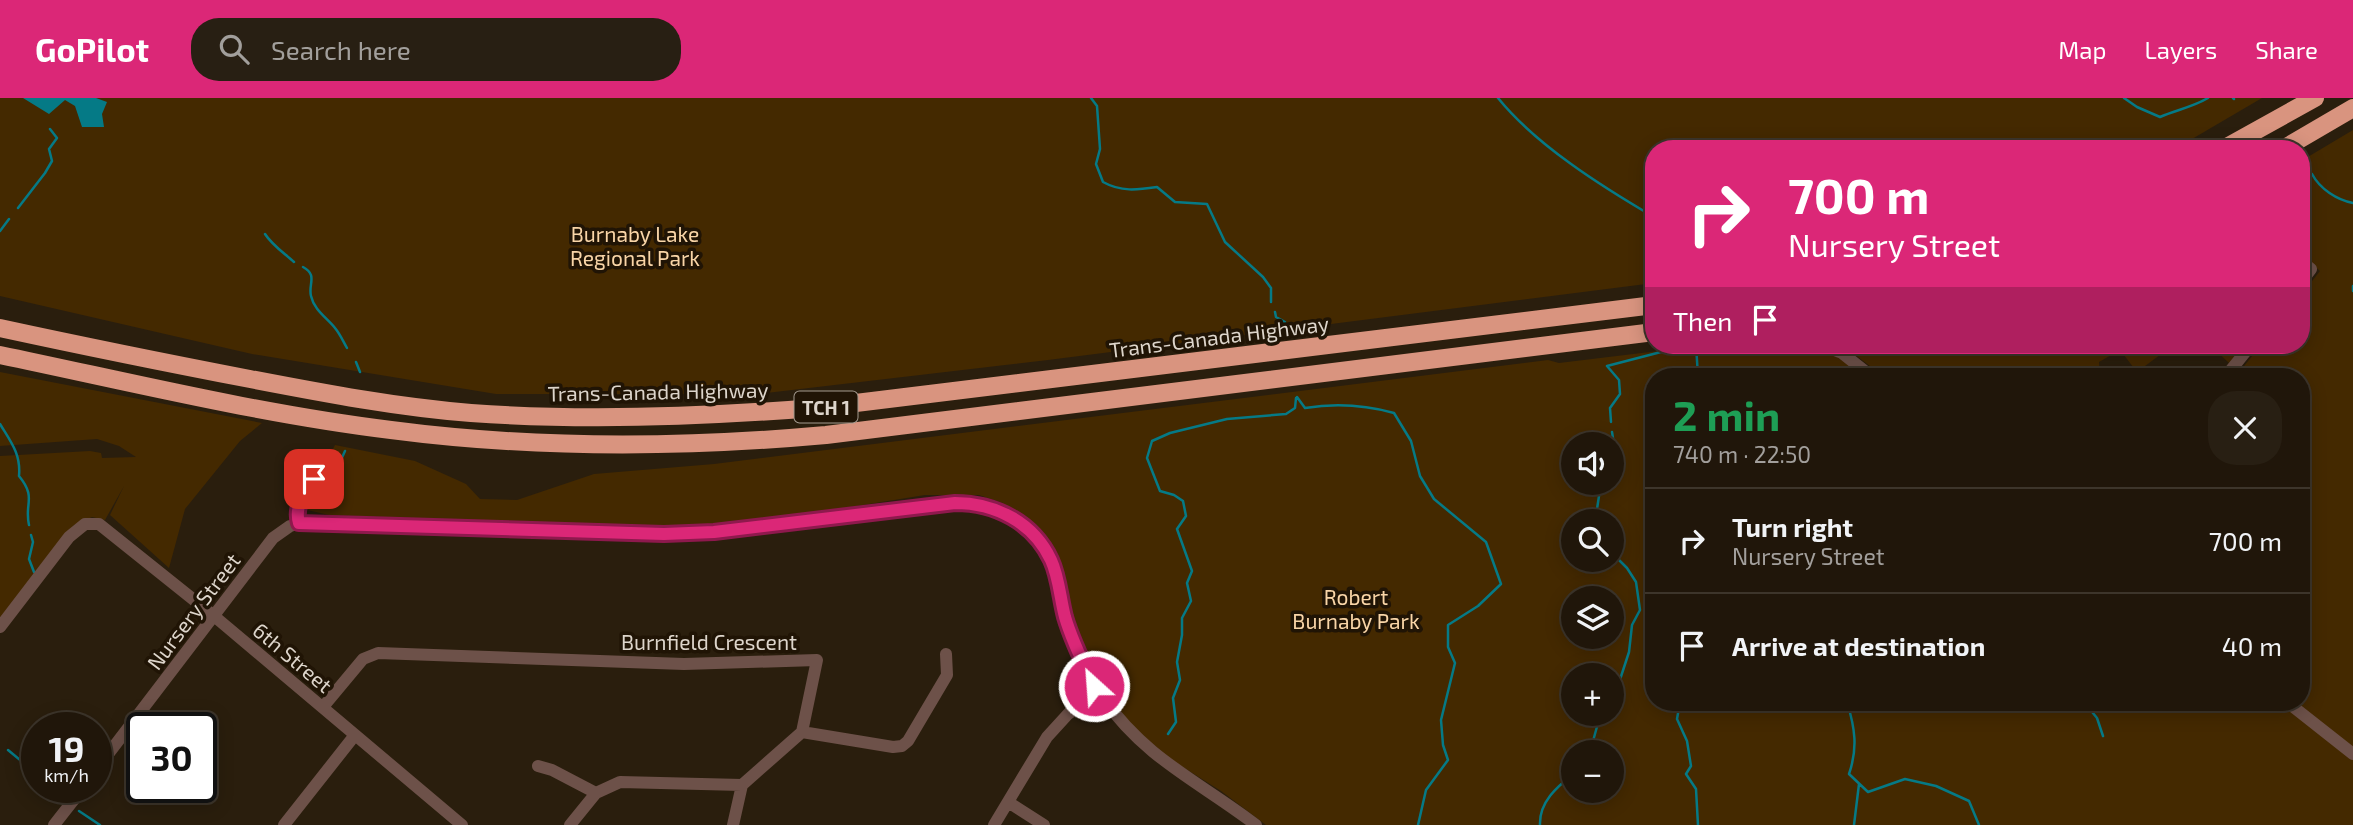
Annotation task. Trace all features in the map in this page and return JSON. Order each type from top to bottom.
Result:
[{"type":"highway","points":[[2239,140],[2315,98]]},
{"type":"highway","points":[[2298,140],[2353,108]]},
{"type":"highway","name":"Trans-Canada Highway","points":[[0,328],[320,393],[469,412],[600,418],[715,416],[816,408],[1645,305]]},
{"type":"highway","name":"TCH 1","points":[[0,355],[291,415],[391,430],[538,443],[675,445],[826,435],[1645,333]]},
{"type":"street","points":[[1843,354],[1861,368]]},
{"type":"street","points":[[2232,368],[2244,354]]},
{"type":"street","points":[[314,479],[299,503],[299,523],[664,534],[714,532],[955,503],[977,504],[996,509],[1027,528],[1046,551],[1054,568],[1071,634],[1097,694],[1120,722],[1170,767],[1207,789],[1256,825]]},
{"type":"street","name":"6th Street","points":[[0,627],[69,537],[82,525],[95,523],[214,616],[462,825]]},
{"type":"street","name":"Nursery Street","points":[[112,749],[273,538],[282,530],[299,523]]},
{"type":"street","name":"Burnfield Crescent","points":[[323,708],[363,659],[374,653],[684,664],[817,660],[802,732]]},
{"type":"street","points":[[733,825],[742,785],[802,732],[893,747],[902,746],[908,741],[947,675],[946,654]]},
{"type":"street","points":[[994,825],[1047,737],[1068,714],[1097,694]]},
{"type":"street","points":[[2298,711],[2353,754]]},
{"type":"street","points":[[284,825],[355,735]]},
{"type":"street","points":[[538,766],[552,770],[596,793]]},
{"type":"street","points":[[570,825],[596,793],[614,783],[631,780],[742,785]]},
{"type":"street","points":[[1008,802],[1044,825]]},
{"type":"street","points":[[54,825],[71,803]]},
{"type":"green space","name":"Burnaby Lake Regional Park","points":[[0,98],[2262,98],[2190,140],[1645,140],[1645,284],[758,394],[496,394],[252,354],[0,296]]},
{"type":"green space","points":[[2353,130],[2353,749],[2304,711],[2310,711],[2310,368],[2242,368],[2254,354],[2310,354],[2310,284],[2320,271],[2310,262],[2310,156]]},
{"type":"green space","name":"Robert Burnaby Park","points":[[1645,353],[1837,354],[1855,368],[1645,368],[1645,711],[2290,711],[2353,760],[2353,825],[1266,825],[1221,791],[1170,759],[1131,725],[1109,696],[1106,685],[1095,676],[1079,641],[1049,547],[1031,523],[1003,503],[979,495],[925,495],[795,516],[716,525],[603,525],[329,515],[303,509],[335,445],[415,461],[466,484],[480,499],[517,500],[594,474],[714,464],[1548,360],[1559,363]]},
{"type":"green space","points":[[1854,354],[2113,354],[2099,362],[2099,368],[1872,368]]},
{"type":"green space","points":[[2123,354],[2161,354],[2142,368],[2134,368]]},
{"type":"green space","points":[[2220,354],[2236,354],[2229,363]]},
{"type":"green space","points":[[0,372],[262,423],[240,441],[185,509],[169,568],[110,515],[124,486],[105,520],[92,517],[74,525],[0,618],[0,456],[90,451],[101,453],[102,458],[136,457],[119,446],[97,439],[0,446]]},
{"type":"water","points":[[23,98],[96,98],[107,102],[102,114],[104,127],[82,127],[75,106],[65,100],[49,114]]},
{"type":"waterway","points":[[1091,98],[1097,106],[1100,149],[1096,164],[1103,182],[1129,189],[1157,187],[1175,202],[1207,204],[1225,242],[1263,277],[1271,288],[1271,302]]},
{"type":"waterway","points":[[1498,98],[1550,148],[1591,178],[1645,212]]},
{"type":"waterway","points":[[2124,98],[2160,117],[2208,98]]},
{"type":"waterway","points":[[18,208],[52,161],[49,149],[57,138],[50,129]]},
{"type":"waterway","points":[[2310,173],[2324,189],[2353,203]]},
{"type":"waterway","points":[[0,231],[9,219]]},
{"type":"waterway","points":[[265,234],[294,262]]},
{"type":"waterway","points":[[303,267],[310,273],[310,292],[315,306],[337,330],[347,348]]},
{"type":"waterway","points":[[2353,286],[2353,291]]},
{"type":"waterway","points":[[1275,312],[1276,317],[1285,322]]},
{"type":"waterway","points":[[1611,422],[1610,408],[1620,394],[1619,380],[1607,366],[1653,354]]},
{"type":"waterway","points":[[1697,354],[1697,368]]},
{"type":"waterway","points":[[356,362],[360,372]]},
{"type":"waterway","points":[[1297,397],[1305,408],[1350,406],[1394,413],[1411,441],[1420,476],[1434,499],[1486,542],[1501,584],[1478,606],[1448,625],[1448,647],[1455,663],[1441,720],[1443,745],[1448,760],[1426,790],[1418,825]]},
{"type":"waterway","points":[[1168,734],[1176,722],[1173,698],[1180,680],[1177,662],[1182,618],[1191,601],[1187,583],[1192,571],[1177,529],[1186,516],[1183,501],[1160,491],[1147,458],[1152,441],[1170,433],[1227,419],[1286,414],[1295,408],[1296,398]]},
{"type":"waterway","points":[[0,424],[14,448],[19,476],[29,495],[29,525]]},
{"type":"waterway","points":[[340,462],[345,451]]},
{"type":"waterway","points":[[1597,509],[1599,495]]},
{"type":"waterway","points":[[31,535],[33,542],[29,559],[34,572]]},
{"type":"waterway","points":[[1624,565],[1636,582],[1640,610],[1632,625],[1624,667]]},
{"type":"waterway","points":[[1678,711],[1677,719],[1687,741],[1691,766],[1686,774],[1696,789],[1698,825]]},
{"type":"waterway","points":[[1849,711],[1854,755],[1849,774],[1868,792],[1905,779],[1936,786],[1969,801],[1979,825]]},
{"type":"waterway","points":[[2091,711],[2097,718],[2103,736]]},
{"type":"waterway","points":[[1593,740],[1597,726]]},
{"type":"waterway","points":[[8,750],[21,761]]},
{"type":"waterway","points":[[1854,825],[1859,784]]},
{"type":"waterway","points":[[1540,825],[1542,809],[1561,785]]},
{"type":"waterway","points":[[79,811],[100,825]]},
{"type":"route","points":[[314,479],[299,503],[299,523],[664,534],[714,532],[955,503],[985,506],[1006,514],[1027,528],[1051,559],[1071,634],[1094,686]]}]
